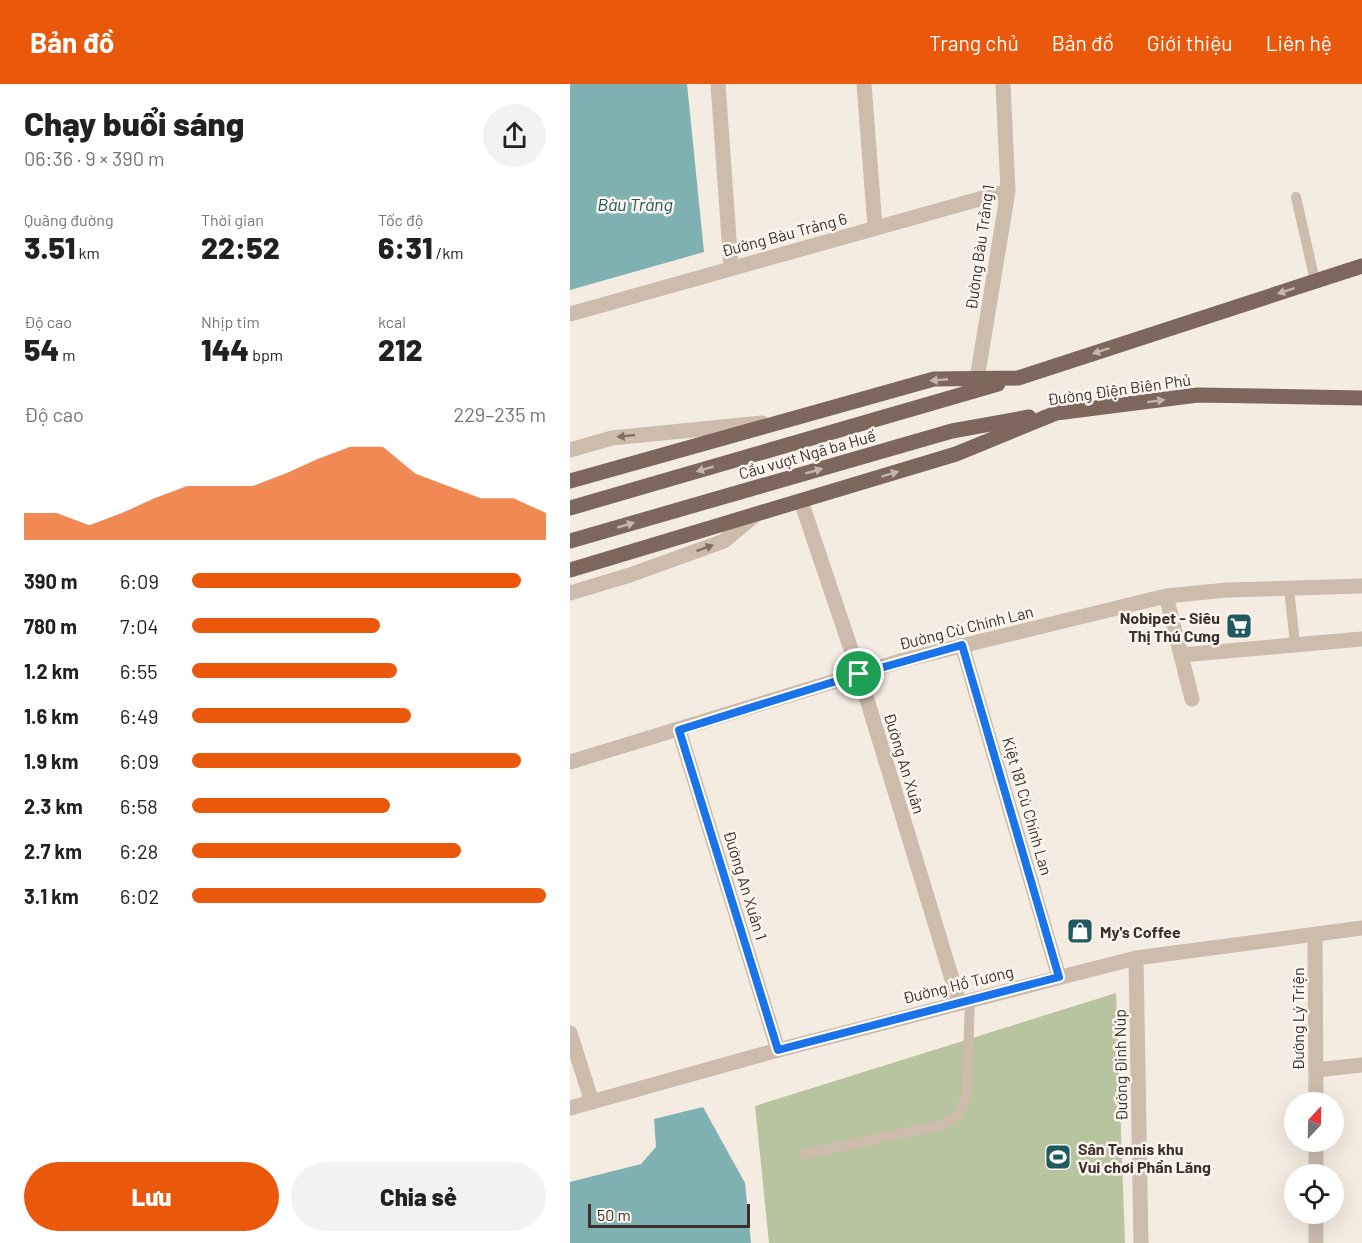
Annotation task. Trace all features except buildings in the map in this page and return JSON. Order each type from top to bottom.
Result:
[{"type":"main road","name":"Đường Điện Biên Phủ","points":[[789,420],[934,379],[1018,378],[1362,266]]},
{"type":"main road","name":"Cầu vượt Ngã ba Huế","points":[[570,508],[1018,378]]},
{"type":"main road","name":"Đường Điện Biên Phủ","points":[[754,516],[956,454],[1056,413],[1198,395],[1362,398]]},
{"type":"main road","name":"Cầu vượt Ngã ba Huế","points":[[570,541],[952,431],[1056,413]]},
{"type":"main road","points":[[570,481],[789,420]]},
{"type":"main road","points":[[570,570],[754,516]]},
{"type":"street","points":[[718,84],[731,267]]},
{"type":"street","points":[[864,84],[875,227]]},
{"type":"street","name":"Đường Bàu Trảng 1","points":[[977,379],[1008,191],[1003,84]]},
{"type":"street","name":"Đường Bàu Trảng 6","points":[[570,314],[1008,191]]},
{"type":"street","points":[[570,450],[612,438],[789,420]]},
{"type":"street","name":"Đường An Xuân","points":[[801,501],[965,1001]]},
{"type":"street","points":[[570,593],[630,575],[724,541],[754,516]]},
{"type":"street","name":"Đường Cù Chính Lan","points":[[570,762],[962,645],[1166,596],[1362,586]]},
{"type":"street","points":[[1166,596],[1192,699]]},
{"type":"street","points":[[1181,655],[1362,639]]},
{"type":"street","name":"Kiệt 181 Cù Chính Lan","points":[[962,645],[1059,977]]},
{"type":"street","name":"Đường An Xuân 1","points":[[679,730],[778,1050]]},
{"type":"street","name":"Đường Hồ Tương","points":[[570,1108],[778,1050],[1136,958],[1362,928]]},
{"type":"street","name":"Đường Lý Triện","points":[[1315,935],[1316,1092]]},
{"type":"street","name":"Đường Đinh Núp","points":[[1136,958],[1141,1243]]},
{"type":"street","points":[[570,1033],[592,1102]]},
{"type":"street","points":[[1316,1070],[1362,1065]]},
{"type":"street","points":[[1316,1224],[1316,1243]]},
{"type":"lane","points":[[1296,197],[1315,281]]},
{"type":"lane","points":[[1289,588],[1294,644]]},
{"type":"lane","points":[[804,1155],[942,1125],[958,1115],[967,1095],[965,1001]]},
{"type":"green space","points":[[1116,993],[1125,1243],[769,1243],[755,1106]]},
{"type":"water","name":"Bàu Trảng","points":[[570,84],[687,84],[704,252],[570,290]]},
{"type":"water","points":[[703,1107],[745,1183],[751,1243],[570,1243],[570,1182],[641,1164],[656,1147],[654,1119]]},
{"type":"place","name":"Nobipet - Siêu Thị Thú Cưng","points":[[1239,626]]},
{"type":"place","name":"My's Coffee","points":[[1080,931]]},
{"type":"place","name":"Sân Tennis khu Vui chơi Phần Lăng","points":[[1058,1157]]},
{"type":"route","points":[[962,645],[1059,977],[778,1050],[679,730],[859,674],[962,645]]}]
